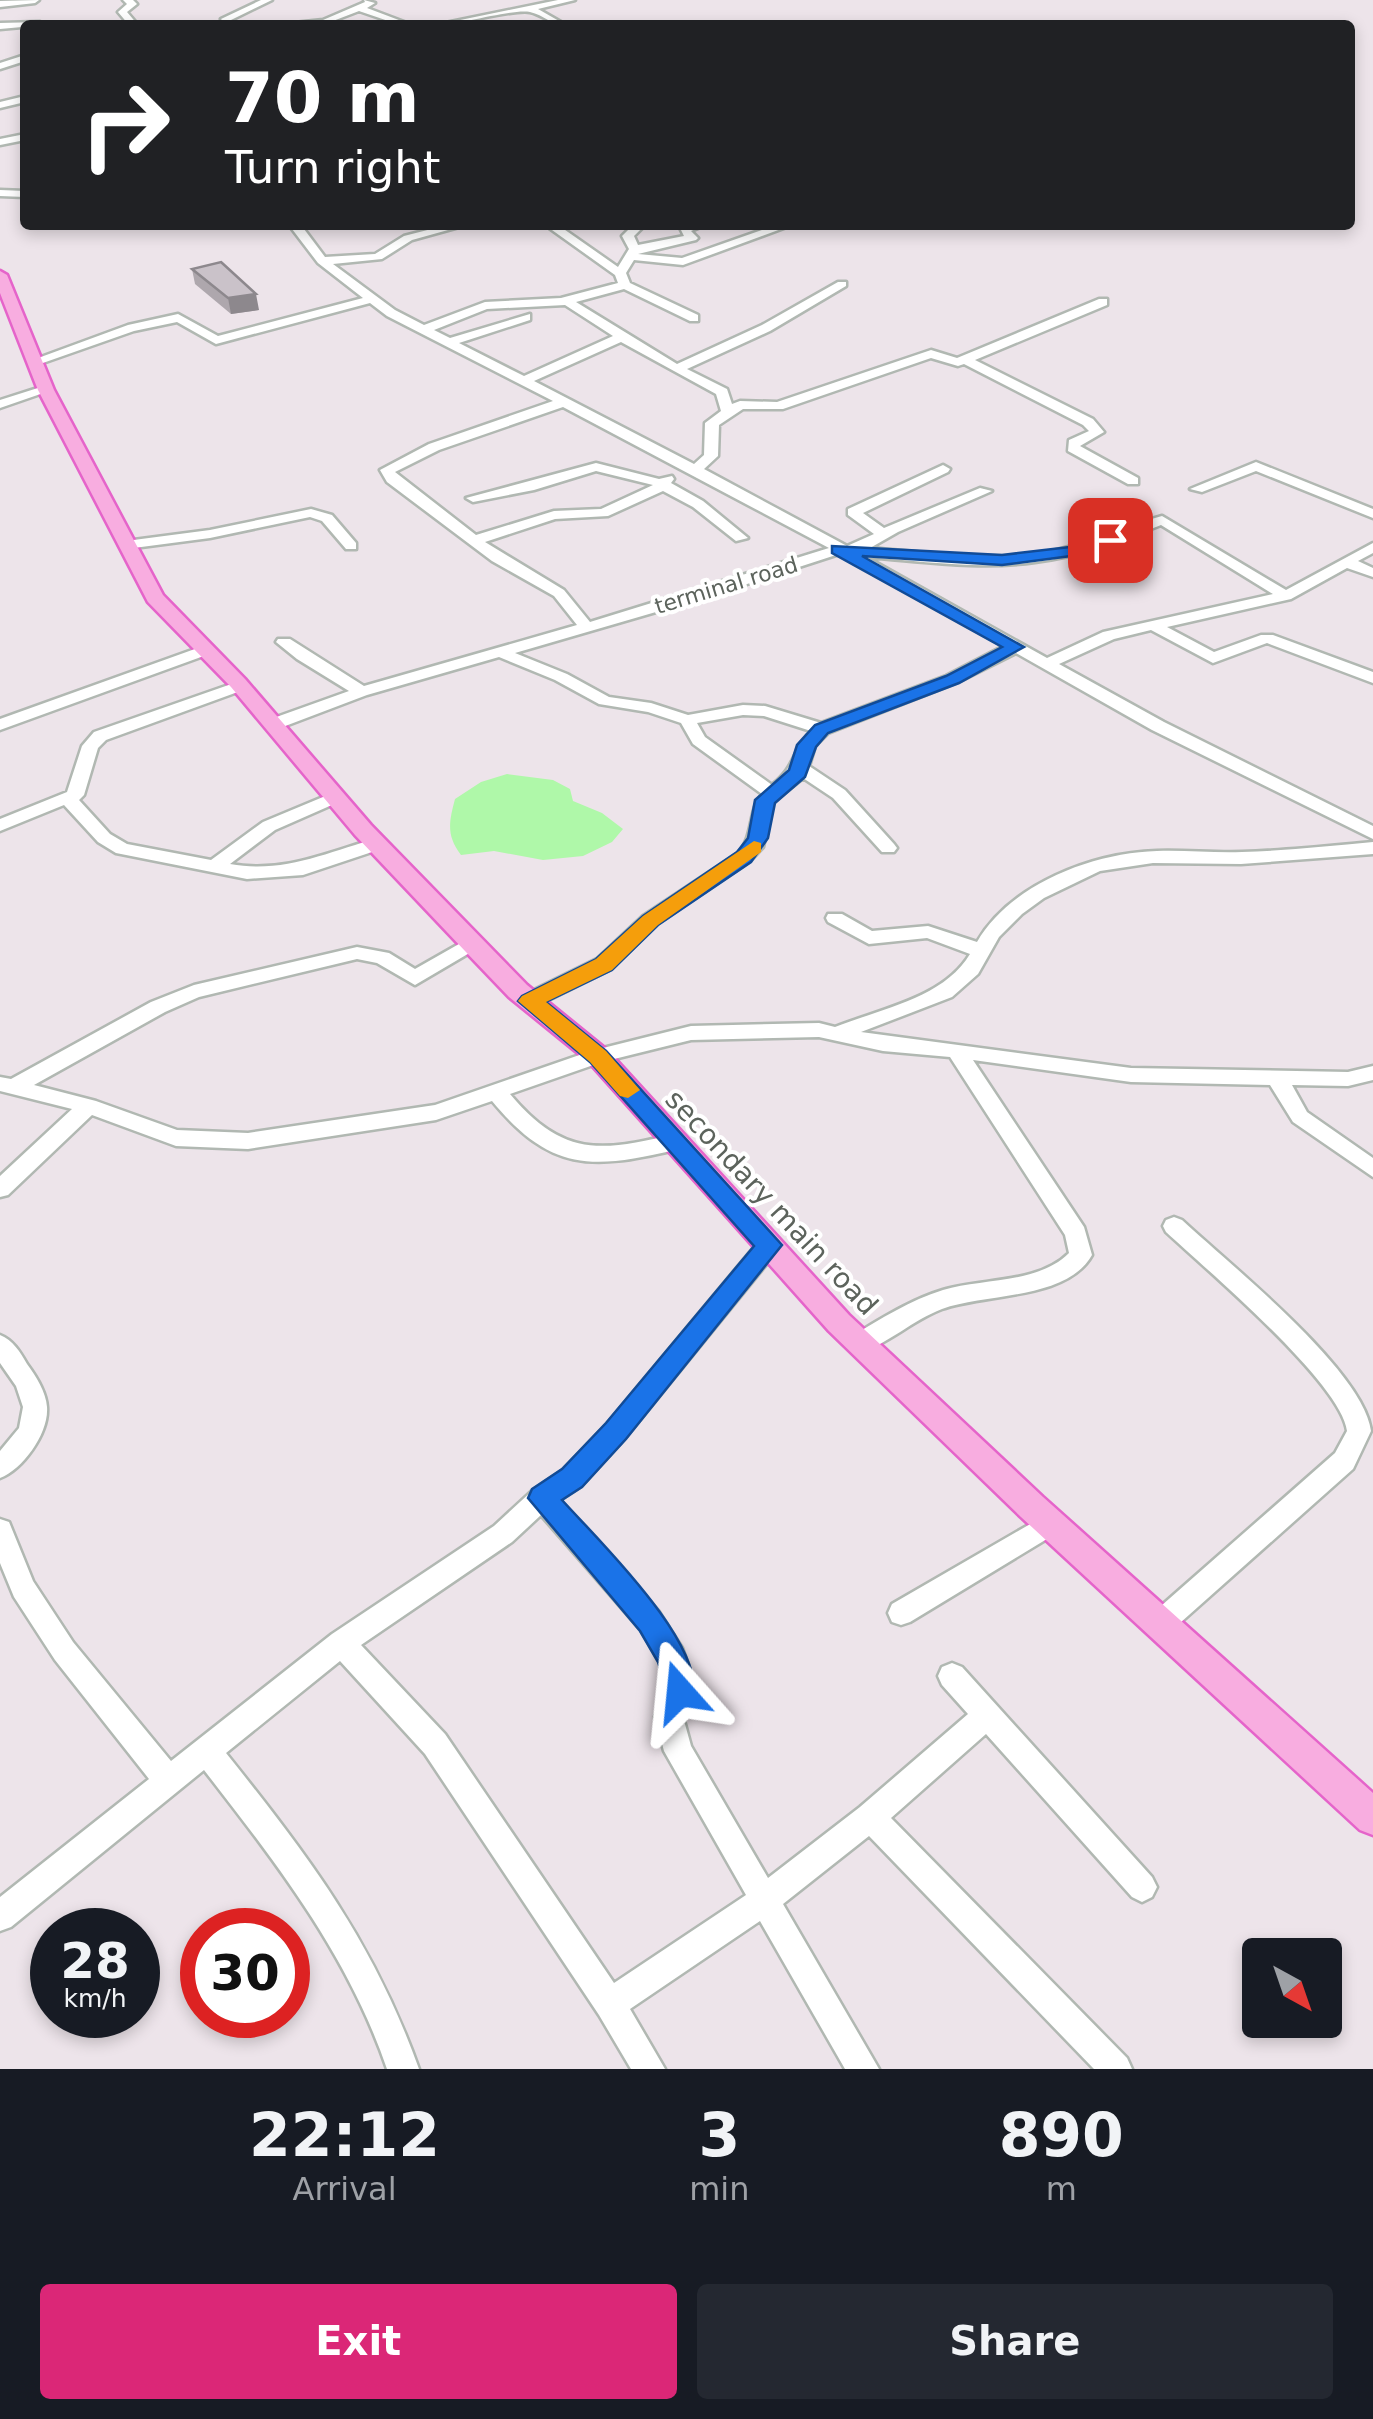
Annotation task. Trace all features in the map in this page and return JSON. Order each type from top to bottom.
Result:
[{"type":"main road","name":"secondary main road","points":[[0,275],[6,305],[36,360],[46,390],[155,598],[240,686],[335,797],[473,946],[530,1001],[598,1056],[860,1343],[1373,1817]]},
{"type":"street","points":[[0,4],[35,0]]},
{"type":"street","points":[[127,0],[133,3],[122,12],[129,20]]},
{"type":"street","points":[[226,20],[268,0]]},
{"type":"street","points":[[466,20],[543,2],[571,0]]},
{"type":"street","points":[[337,20],[365,4],[398,20]]},
{"type":"street","points":[[529,8],[552,20]]},
{"type":"street","points":[[299,230],[322,261],[371,299],[422,330],[691,468],[1158,726],[1373,833]]},
{"type":"street","points":[[322,261],[378,257],[408,238],[440,230]]},
{"type":"street","points":[[558,230],[622,279],[694,318]]},
{"type":"street","points":[[422,330],[485,306],[566,300],[622,279],[634,253],[628,236],[631,230]]},
{"type":"street","points":[[634,253],[692,238],[684,230]]},
{"type":"street","points":[[634,253],[683,262],[772,230]]},
{"type":"street","points":[[677,370],[766,328],[842,284]]},
{"type":"street","points":[[36,360],[126,330],[178,318],[216,340],[371,299]]},
{"type":"street","points":[[566,300],[677,370],[722,392],[728,410]]},
{"type":"street","points":[[473,541],[554,515],[603,513],[648,494],[660,483],[711,456],[712,423],[728,410],[748,403],[778,406],[931,354],[957,362],[1103,302]]},
{"type":"street","points":[[448,343],[526,318]]},
{"type":"street","points":[[524,382],[622,337]]},
{"type":"street","points":[[964,359],[1088,422],[1096,432],[1074,442],[1076,452],[1132,481]]},
{"type":"street","points":[[0,404],[46,390]]},
{"type":"street","points":[[561,402],[434,447],[387,470],[392,479],[473,541],[559,593],[586,627]]},
{"type":"street","points":[[1197,489],[1256,466],[1373,514]]},
{"type":"street","points":[[473,498],[529,487],[592,467],[660,483],[698,504],[741,538]]},
{"type":"street","points":[[883,534],[853,512],[943,469]]},
{"type":"street","points":[[856,550],[883,534],[985,492]]},
{"type":"street","points":[[126,545],[210,534],[312,512],[328,518],[352,546]]},
{"type":"street","name":"terminal road","points":[[274,724],[361,692],[838,550],[971,561],[1036,558],[1110,540],[1162,520],[1286,596]]},
{"type":"street","points":[[1046,664],[1109,635],[1286,596],[1373,548]]},
{"type":"street","points":[[1347,562],[1373,573]]},
{"type":"street","points":[[1154,626],[1213,658],[1267,638],[1373,678]]},
{"type":"street","points":[[284,642],[361,692]]},
{"type":"street","points":[[530,1001],[604,964],[650,920],[754,848],[763,808],[772,793],[801,768],[807,745],[822,729],[952,680],[1015,647]]},
{"type":"street","points":[[0,724],[206,650]]},
{"type":"street","points":[[500,652],[572,682],[605,701],[651,708],[687,720],[754,710],[822,729]]},
{"type":"street","points":[[0,825],[69,800],[79,789],[90,746],[100,736],[240,686]]},
{"type":"street","points":[[687,720],[698,740],[772,793]]},
{"type":"street","points":[[801,768],[839,794],[888,848]]},
{"type":"street","points":[[216,865],[269,826],[335,797]]},
{"type":"street","points":[[69,800],[104,838],[122,849],[247,873],[303,869],[378,844]]},
{"type":"street","points":[[836,1034],[944,992],[971,969],[992,934],[1015,910],[1038,894],[1096,866],[1153,857],[1241,858],[1373,848]]},
{"type":"street","points":[[836,918],[869,938],[928,932],[982,951]]},
{"type":"street","points":[[8,1085],[158,1006],[223,984],[356,953],[382,958],[415,978],[473,946]]},
{"type":"street","points":[[8,1085],[89,1106],[176,1138],[248,1141],[436,1112],[598,1056],[691,1034],[803,1030],[882,1044],[1131,1074],[1348,1079],[1373,1073]]},
{"type":"street","points":[[860,1343],[933,1303],[976,1290],[1047,1277],[1066,1270],[1081,1255],[1076,1233],[956,1050]]},
{"type":"street","points":[[1276,1078],[1300,1117],[1373,1169]]},
{"type":"street","points":[[496,1092],[529,1129],[554,1146],[611,1152],[675,1142]]},
{"type":"street","points":[[0,1188],[89,1106]]},
{"type":"street","points":[[1162,1622],[1365,1441],[1350,1402],[1308,1355],[1174,1226]]},
{"type":"street","points":[[0,1916],[341,1643],[504,1534],[542,1498],[572,1478],[616,1431],[769,1245]]},
{"type":"street","points":[[0,1345],[26,1380],[36,1413],[32,1432],[0,1467]]},
{"type":"street","points":[[542,1498],[662,1640],[681,1685],[669,1717],[678,1751],[863,2069]]},
{"type":"street","points":[[901,1613],[1051,1523]]},
{"type":"street","points":[[0,1530],[24,1588],[64,1651],[169,1781]]},
{"type":"street","points":[[341,1643],[435,1744],[610,2004],[649,2069]]},
{"type":"street","points":[[952,1676],[1142,1887]]},
{"type":"street","points":[[610,2004],[763,1901],[870,1816],[988,1714]]},
{"type":"street","points":[[207,1751],[324,1900],[390,2024],[403,2069]]},
{"type":"street","points":[[870,1816],[1116,2069]]},
{"type":"shaded area","points":[[507,774],[553,780],[570,789],[573,801],[602,813],[623,829],[612,842],[583,856],[543,860],[494,851],[461,855],[450,828],[455,799],[481,782]]},
{"type":"building","points":[[221,262],[256,294],[228,298],[192,269]]},
{"type":"slow traffic","points":[[628,1090],[598,1056],[530,1001],[604,964],[650,920],[754,848]]},
{"type":"route","points":[[680,1692],[680,1676],[650,1621],[542,1498],[572,1478],[616,1431],[672,1358],[769,1245],[598,1056],[530,1001],[604,964],[650,920],[754,848],[765,800],[798,773],[807,745],[822,729],[952,680],[1015,647],[838,550],[1002,560],[1071,552],[1110,540]]}]
